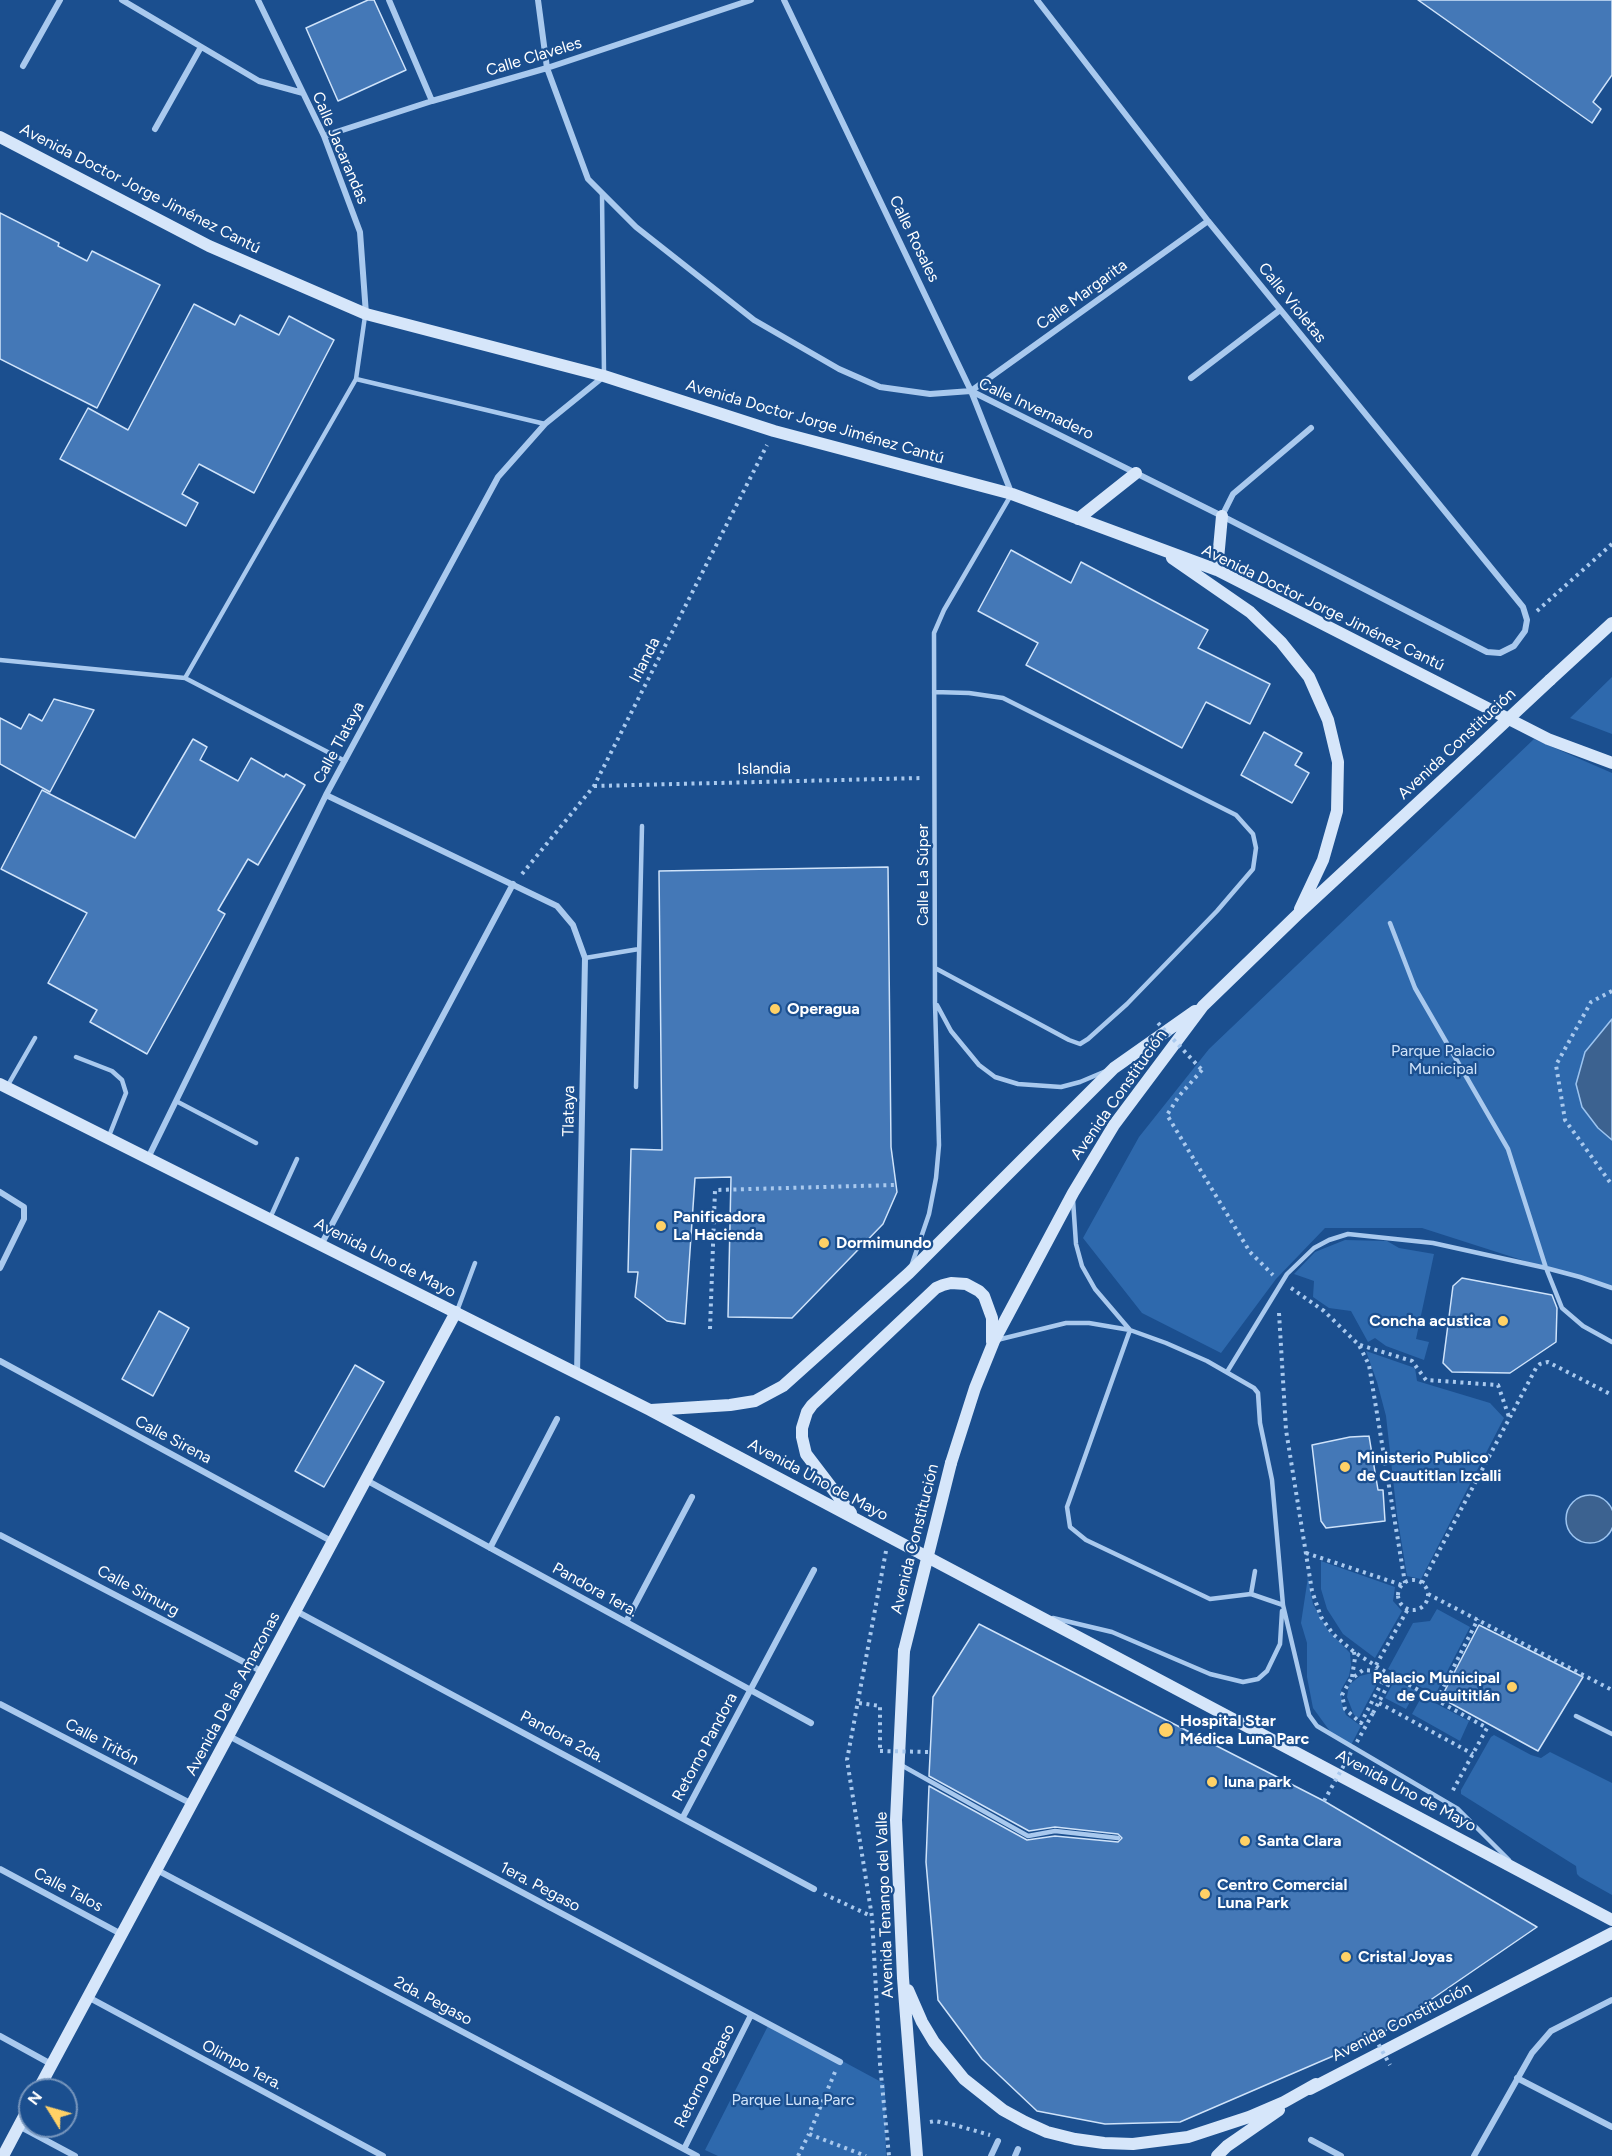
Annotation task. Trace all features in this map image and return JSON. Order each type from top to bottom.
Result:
[{"type":"main road","name":"Avenida Doctor Jorge Jiménez Cantú","points":[[0,137],[208,246],[366,314],[604,376],[774,431],[1012,494],[1217,570],[1548,739],[1612,763]]},
{"type":"main road","points":[[1078,519],[1136,473]]},
{"type":"main road","points":[[1217,570],[1222,516]]},
{"type":"main road","points":[[1159,549],[1250,612],[1281,642],[1309,677],[1328,720],[1338,762],[1337,811],[1323,860],[1298,914]]},
{"type":"main road","name":"Avenida Constitución","points":[[904,1652],[951,1463],[975,1388],[994,1341],[1072,1192],[1114,1125],[1203,1006],[1298,914],[1612,622]]},
{"type":"main road","points":[[650,1410],[730,1405],[755,1401],[783,1386],[909,1273],[1114,1068],[1203,1006]]},
{"type":"main road","name":"Avenida Uno de Mayo","points":[[3,1086],[650,1410],[1612,1920]]},
{"type":"main road","points":[[854,1517],[806,1454],[802,1428],[812,1405],[936,1288],[943,1285],[966,1284],[984,1296],[992,1318],[992,1342],[989,1354]]},
{"type":"main road","name":"Avenida De las Amazonas","points":[[44,2078],[123,1935],[456,1312]]},
{"type":"main road","name":"Avenida Tenango del Valle","points":[[904,1652],[896,1820],[903,1978],[917,2156]]},
{"type":"main road","name":"Avenida Constitución","points":[[1217,2156],[1227,2146],[1317,2084],[1612,1933]]},
{"type":"main road","points":[[903,1978],[918,2015],[934,2042],[964,2079],[1003,2110],[1047,2132],[1104,2143],[1133,2144],[1188,2137],[1250,2117],[1317,2084]]},
{"type":"main road","points":[[3,2156],[18,2128]]},
{"type":"street","points":[[23,66],[60,0]]},
{"type":"street","points":[[122,0],[259,81],[303,93]]},
{"type":"street","name":"Calle Jacarandas","points":[[258,0],[324,136],[360,232],[366,314]]},
{"type":"street","points":[[389,0],[432,101]]},
{"type":"street","name":"Calle Invernadero","points":[[538,0],[547,68],[588,179],[636,227],[753,320],[839,369],[880,387],[930,394],[971,391],[1487,652],[1500,653],[1514,646],[1525,632],[1527,620]]},
{"type":"street","name":"Calle Claveles","points":[[324,136],[432,101],[547,68],[751,0]]},
{"type":"street","name":"Calle Rosales","points":[[784,0],[971,391],[1012,494]]},
{"type":"street","name":"Calle Violetas","points":[[1037,0],[1208,221],[1522,607],[1527,620]]},
{"type":"street","points":[[155,129],[201,47]]},
{"type":"street","name":"Calle Margarita","points":[[971,391],[1208,221]]},
{"type":"street","points":[[1191,378],[1280,310]]},
{"type":"street","name":"Calle Tlataya","points":[[148,1158],[326,795],[498,477],[545,424],[604,376]]},
{"type":"street","points":[[1222,516],[1233,494],[1311,428]]},
{"type":"street","name":"Tlataya","points":[[326,795],[556,906],[573,925],[585,958],[577,1374]]},
{"type":"street","points":[[321,1245],[513,884]]},
{"type":"street","points":[[0,1192],[24,1207],[24,1219],[0,1268]]},
{"type":"street","name":"Calle Sirena","points":[[0,1361],[333,1542]]},
{"type":"street","points":[[490,1548],[557,1419]]},
{"type":"street","name":"Pandora 1era.","points":[[366,1480],[810,1723]]},
{"type":"street","points":[[626,1622],[692,1497]]},
{"type":"street","name":"Calle Simurg","points":[[0,1535],[263,1672]]},
{"type":"street","name":"Retorno Pandora","points":[[683,1817],[814,1570]]},
{"type":"street","name":"Pandora 2da.","points":[[296,1611],[814,1889]]},
{"type":"street","name":"Calle Tritón","points":[[0,1704],[192,1804]]},
{"type":"street","name":"1era. Pegaso","points":[[229,1736],[840,2062]]},
{"type":"street","name":"Calle Talos","points":[[0,1869],[123,1935]]},
{"type":"street","name":"2da. Pegaso","points":[[157,1870],[698,2156]]},
{"type":"street","name":"Olimpo 1era.","points":[[88,1997],[383,2156]]},
{"type":"street","points":[[1474,2156],[1532,2053],[1551,2031],[1612,2000]]},
{"type":"street","name":"Retorno Pegaso","points":[[684,2149],[751,2015]]},
{"type":"street","points":[[0,2036],[51,2064]]},
{"type":"street","points":[[1517,2078],[1612,2127]]},
{"type":"street","points":[[41,2138],[75,2156]]},
{"type":"street","points":[[1311,2140],[1341,2156]]},
{"type":"street","points":[[991,2156],[998,2141]]},
{"type":"lane","points":[[602,194],[604,376]]},
{"type":"lane","points":[[185,678],[356,379],[366,314]]},
{"type":"lane","points":[[356,379],[545,424]]},
{"type":"lane","name":"Calle La Súper","points":[[909,1273],[929,1214],[939,1145],[935,968],[934,633],[944,610],[1012,494]]},
{"type":"lane","points":[[0,660],[185,678],[345,761]]},
{"type":"lane","points":[[934,692],[969,693],[1003,698],[1236,815],[1253,834],[1256,848],[1253,869],[1217,911],[1127,1004],[1080,1044],[935,968]]},
{"type":"lane","points":[[636,1087],[642,826]]},
{"type":"lane","points":[[1390,923],[1415,988],[1508,1149],[1546,1268],[1562,1308],[1582,1326],[1612,1342]]},
{"type":"lane","points":[[585,958],[639,949]]},
{"type":"lane","points":[[936,1003],[958,1039],[979,1065],[995,1077],[1018,1084],[1061,1087],[1114,1068]]},
{"type":"lane","points":[[3,1086],[34,1038]]},
{"type":"lane","points":[[76,1057],[112,1071],[123,1080],[126,1093],[108,1138]]},
{"type":"lane","points":[[176,1101],[256,1143]]},
{"type":"lane","points":[[270,1218],[297,1159]]},
{"type":"lane","points":[[1072,1192],[1076,1244],[1082,1266],[1095,1288],[1130,1330]]},
{"type":"lane","points":[[1227,1372],[1287,1274],[1314,1248],[1348,1234],[1433,1243],[1546,1268],[1612,1288]]},
{"type":"lane","points":[[456,1312],[475,1263]]},
{"type":"lane","points":[[994,1341],[1066,1323],[1089,1323],[1130,1330],[1166,1342],[1227,1372],[1249,1384],[1258,1393],[1260,1423],[1272,1480],[1283,1605],[1309,1715],[1317,1726],[1447,1802],[1473,1823],[1517,1869]]},
{"type":"lane","points":[[1130,1330],[1067,1507],[1070,1527],[1086,1540],[1210,1599],[1251,1594],[1283,1605]]},
{"type":"lane","points":[[1251,1594],[1256,1571]]},
{"type":"lane","points":[[1035,1614],[1112,1632],[1210,1674],[1244,1682],[1258,1678],[1267,1671],[1280,1644],[1283,1605]]},
{"type":"lane","points":[[1576,1716],[1612,1734]]},
{"type":"lane","points":[[898,1763],[1028,1836],[1055,1831],[1118,1838]]},
{"type":"path","name":"Irlanda","points":[[513,884],[594,786],[774,431]]},
{"type":"path","points":[[1527,620],[1612,544]]},
{"type":"path","name":"Islandia","points":[[594,786],[935,777]]},
{"type":"path","points":[[1612,991],[1591,1002],[1556,1065],[1564,1120],[1612,1185]]},
{"type":"path","points":[[1158,1023],[1203,1070],[1179,1096],[1167,1114],[1250,1252],[1276,1279],[1324,1311],[1359,1345],[1371,1376],[1403,1584]]},
{"type":"path","points":[[710,1329],[716,1190],[895,1185]]},
{"type":"path","points":[[1277,1291],[1286,1430],[1312,1591],[1321,1617],[1333,1634],[1354,1652],[1487,1728],[1447,1802]]},
{"type":"path","points":[[1359,1345],[1412,1360],[1426,1380],[1498,1384],[1509,1418]]},
{"type":"path","points":[[1422,1583],[1536,1368],[1548,1362],[1612,1395]]},
{"type":"path","points":[[889,2156],[880,2064],[872,1917],[847,1760],[890,1536]]},
{"type":"path","points":[[1306,1552],[1403,1584]]},
{"type":"path","points":[[1428,1594],[1422,1607],[1418,1610],[1404,1607],[1399,1599],[1399,1590],[1403,1584],[1411,1580],[1422,1583],[1428,1594],[1612,1689]]},
{"type":"path","points":[[1376,1665],[1408,1609]]},
{"type":"path","points":[[1437,1700],[1478,1618]]},
{"type":"path","points":[[1324,1801],[1388,1685],[1382,1682],[1361,1723],[1356,1720],[1345,1709],[1342,1695],[1351,1679],[1354,1652]]},
{"type":"path","points":[[1351,1679],[1363,1670],[1384,1671]]},
{"type":"path","points":[[859,1703],[880,1706],[880,1751],[930,1752]]},
{"type":"path","points":[[1379,1703],[1473,1754]]},
{"type":"path","points":[[814,1889],[872,1917]]},
{"type":"path","points":[[1375,2038],[1390,2065]]},
{"type":"path","points":[[798,2156],[840,2062]]},
{"type":"path","points":[[809,2133],[866,2156]]},
{"type":"green space","points":[[1612,677],[1612,734],[1570,718]]},
{"type":"green space","name":"Parque Palacio Municipal","points":[[1534,739],[1612,773],[1612,1289],[1422,1228],[1325,1228],[1276,1279],[1221,1353],[1142,1313],[1083,1238],[1139,1137],[1209,1049]]},
{"type":"green space","points":[[1345,1240],[1387,1241],[1399,1248],[1434,1254],[1416,1339],[1429,1342],[1424,1360],[1386,1346],[1375,1338],[1368,1342],[1351,1311],[1329,1308],[1313,1297],[1314,1281],[1294,1274],[1315,1252]]},
{"type":"green space","points":[[1366,1351],[1415,1368],[1417,1381],[1490,1403],[1504,1418],[1421,1579],[1407,1576],[1397,1515],[1386,1416]]},
{"type":"green space","points":[[1321,1561],[1395,1587],[1393,1601],[1402,1611],[1375,1658],[1343,1634],[1327,1609],[1321,1589]]},
{"type":"green space","points":[[1308,1577],[1313,1604],[1328,1630],[1350,1653],[1349,1676],[1341,1690],[1342,1704],[1346,1715],[1361,1726],[1351,1745],[1332,1734],[1313,1708],[1307,1677],[1307,1643],[1301,1623]]},
{"type":"green space","points":[[1437,1609],[1470,1627],[1435,1695],[1388,1669],[1413,1623],[1430,1621]]},
{"type":"green space","points":[[1372,1673],[1384,1674],[1416,1691],[1406,1709],[1385,1698],[1392,1685],[1380,1678],[1359,1718],[1354,1715],[1347,1697],[1349,1685],[1360,1676]]},
{"type":"green space","points":[[1422,1696],[1469,1721],[1460,1741],[1412,1714]]},
{"type":"green space","points":[[1494,1735],[1531,1755],[1541,1758],[1550,1752],[1612,1783],[1612,1895],[1580,1877],[1576,1866],[1461,1794],[1461,1790]]},
{"type":"green space","name":"Parque Luna Parc","points":[[770,2022],[885,2084],[886,2156],[718,2156],[705,2150]]},
{"type":"shaded area","points":[[1612,1019],[1612,1140],[1598,1128],[1582,1107],[1576,1084],[1585,1052]]},
{"type":"shaded area","points":[[1585,1495],[1595,1495],[1610,1505],[1614,1519],[1613,1528],[1604,1539],[1595,1543],[1585,1543],[1570,1533],[1566,1524],[1566,1514],[1576,1499]]},
{"type":"building","points":[[368,0],[374,0],[406,70],[338,101],[306,28]]},
{"type":"building","points":[[1418,0],[1612,0],[1612,75],[1593,102],[1601,109],[1592,123]]},
{"type":"building","points":[[0,213],[59,243],[58,246],[87,261],[92,251],[160,285],[97,408],[0,359]]},
{"type":"building","points":[[194,304],[235,325],[240,315],[279,335],[289,316],[334,340],[254,493],[199,464],[182,494],[198,503],[186,526],[60,459],[88,408],[128,430]]},
{"type":"building","points":[[1011,550],[1071,583],[1081,562],[1208,630],[1198,648],[1270,684],[1250,724],[1206,702],[1182,748],[1026,665],[1038,643],[978,611]]},
{"type":"building","points":[[54,699],[94,710],[50,792],[0,764],[0,718],[21,729],[29,714],[42,721]]},
{"type":"building","points":[[1264,732],[1302,753],[1295,765],[1309,773],[1292,803],[1241,775]]},
{"type":"building","points":[[193,739],[207,747],[200,760],[238,781],[251,758],[284,777],[286,774],[305,785],[258,865],[248,859],[218,910],[225,914],[147,1054],[90,1022],[97,1010],[48,983],[87,913],[1,869],[42,790],[135,838]]},
{"type":"building","name":"Operagua","points":[[888,867],[891,1147],[897,1192],[883,1224],[792,1318],[728,1317],[731,1177],[695,1178],[685,1324],[667,1321],[635,1297],[638,1272],[628,1272],[631,1149],[662,1150],[659,871]]},
{"type":"building","name":"Concha acustica","points":[[1462,1278],[1552,1295],[1557,1308],[1556,1342],[1510,1373],[1452,1372],[1443,1363],[1453,1286]]},
{"type":"building","points":[[159,1311],[189,1328],[153,1396],[122,1379]]},
{"type":"building","points":[[355,1365],[384,1382],[324,1487],[295,1471]]},
{"type":"building","name":"Ministerio Publico de Cuautitlan Izcalli","points":[[1369,1436],[1378,1490],[1383,1490],[1385,1521],[1326,1528],[1321,1521],[1312,1445],[1350,1437]]},
{"type":"building","name":"Centro Comercial Luna Park","points":[[979,1624],[1324,1801],[1537,1927],[1375,2038],[1180,2122],[1105,2124],[1037,2111],[982,2059],[938,2000],[926,1862],[929,1786],[1027,1840],[1055,1836],[1118,1842],[1122,1838],[1118,1834],[1055,1827],[1029,1831],[929,1776],[933,1697]]},
{"type":"building","name":"Palacio Municipal de Cuauititlán","points":[[1479,1625],[1583,1677],[1538,1751],[1441,1698]]},
{"type":"place","name":"Operagua","points":[[775,1009]]},
{"type":"place","name":"Panificadora La Hacienda","points":[[661,1226]]},
{"type":"place","name":"Dormimundo","points":[[824,1243]]},
{"type":"place","name":"Concha acustica","points":[[1503,1321]]},
{"type":"place","name":"Ministerio Publico de Cuautitlan Izcalli","points":[[1345,1467]]},
{"type":"place","name":"Palacio Municipal de Cuauititlán","points":[[1512,1687]]},
{"type":"place","name":"Hospital Star Médica Luna Parc","points":[[1166,1730]]},
{"type":"place","name":"luna park","points":[[1212,1782]]},
{"type":"place","name":"Santa Clara","points":[[1245,1841]]},
{"type":"place","name":"Centro Comercial Luna Park","points":[[1205,1894]]},
{"type":"place","name":"Cristal Joyas","points":[[1346,1957]]}]
